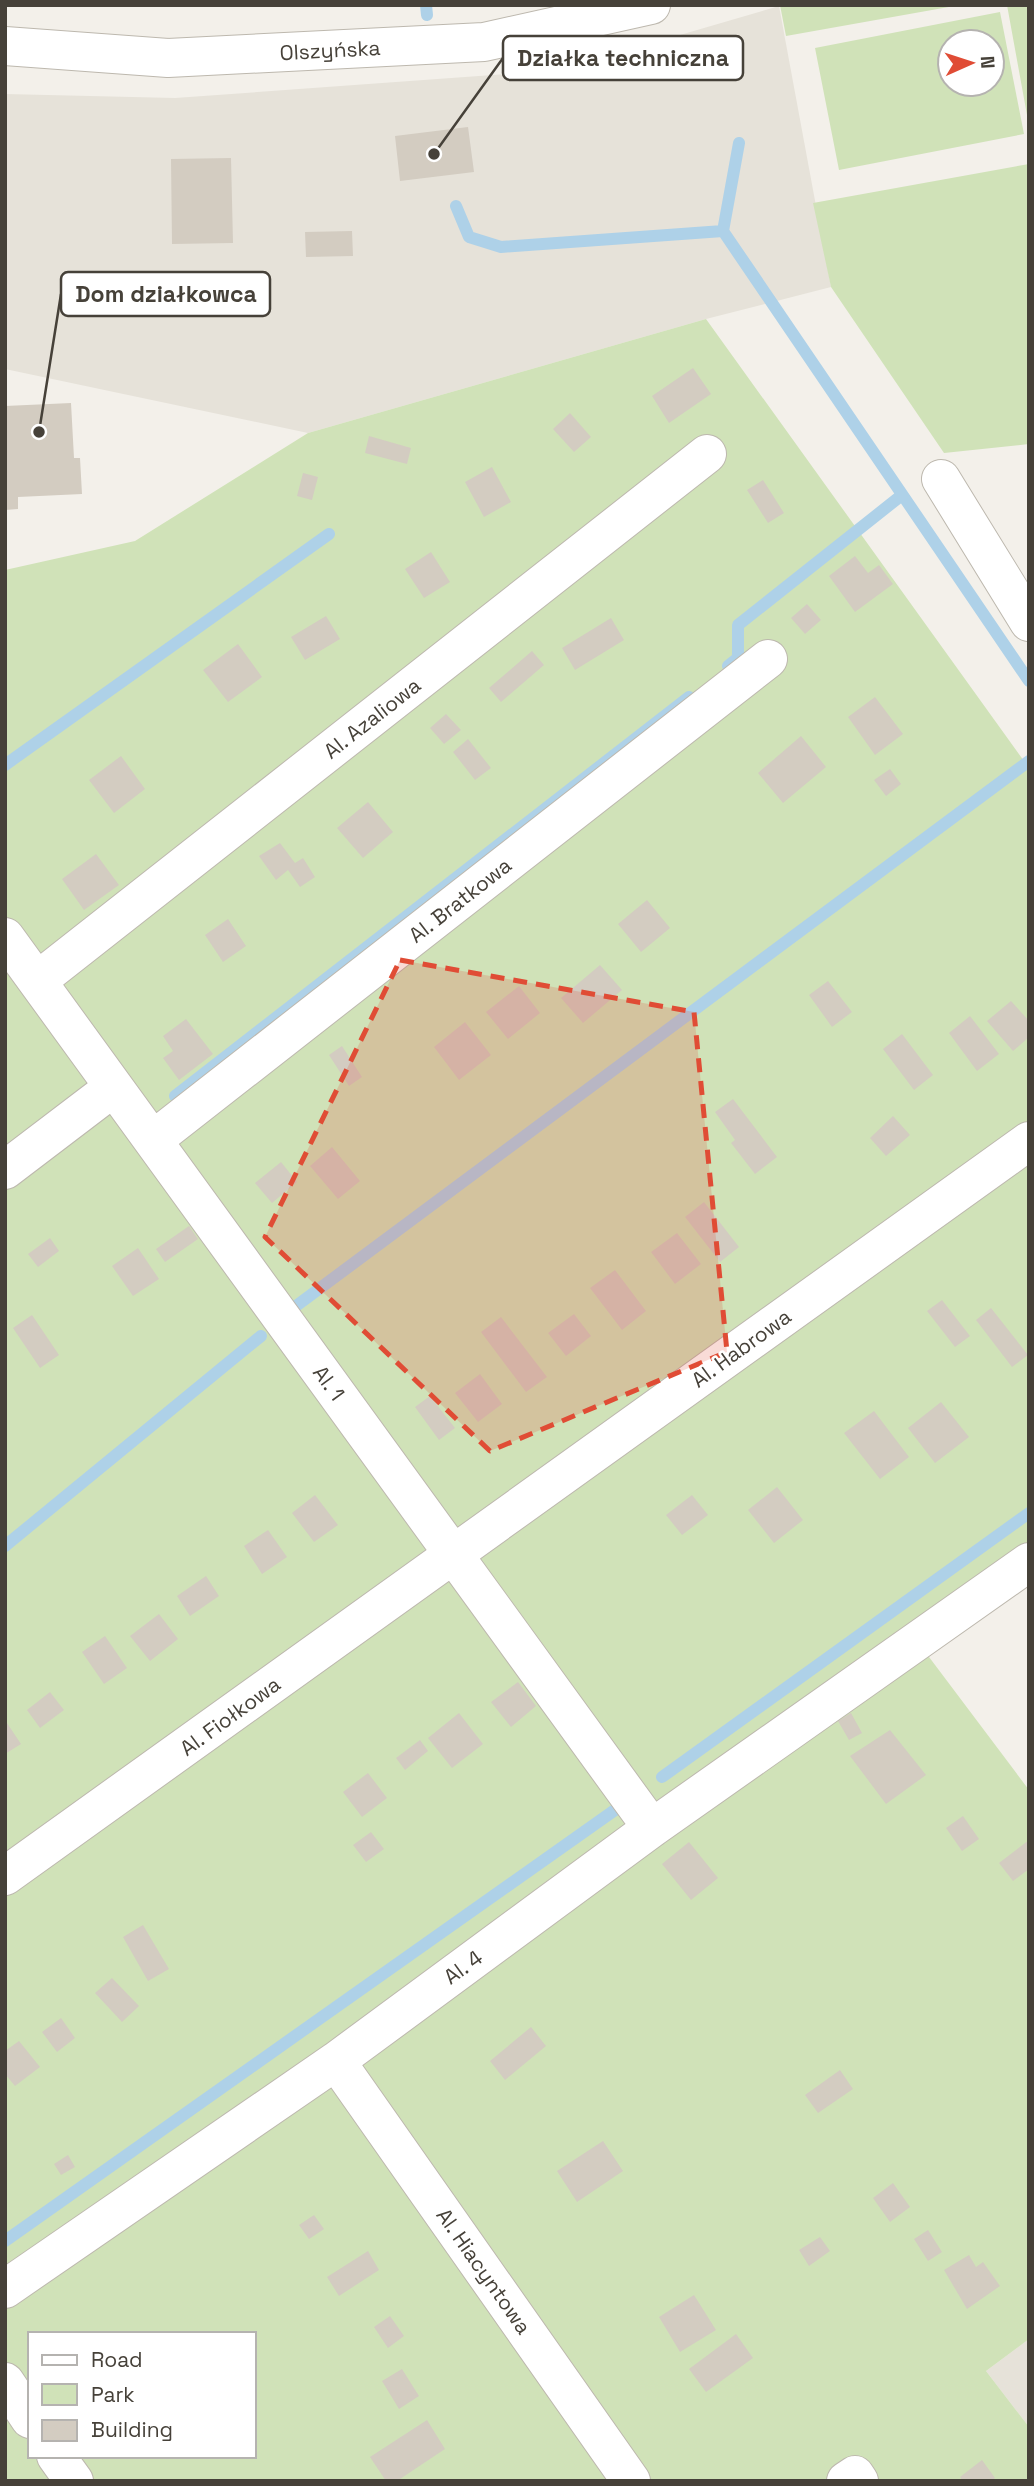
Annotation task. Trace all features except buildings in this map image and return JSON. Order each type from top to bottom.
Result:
[{"type":"street","name":"Olszyńska","points":[[5,46],[168,58],[470,42],[651,5]]},
{"type":"street","name":"Al. Azaliowa","points":[[37,981],[708,454]]},
{"type":"street","points":[[941,480],[1029,622]]},
{"type":"street","name":"Al. Bratkowa","points":[[153,1140],[768,659]]},
{"type":"street","name":"Al. 1","points":[[5,937],[652,1828]]},
{"type":"street","points":[[5,1170],[114,1087]]},
{"type":"street","name":"Al. Habrowa","points":[[454,1556],[1029,1141]]},
{"type":"street","name":"Al. Fiołkowa","points":[[5,1877],[454,1556]]},
{"type":"street","name":"Al. 4","points":[[5,2289],[336,2061],[652,1828],[1029,1562]]},
{"type":"street","name":"Al. Hiacyntowa","points":[[336,2061],[631,2481]]},
{"type":"street","points":[[5,2382],[28,2416]]},
{"type":"street","points":[[58,2458],[74,2481]]},
{"type":"highlighted area","points":[[400,960],[694,1012],[727,1352],[490,1451],[265,1237]]},
{"type":"shaded area","points":[[779,6],[831,287],[706,319],[308,433],[5,369],[5,94],[175,98],[522,73],[656,42]]},
{"type":"shaded area","points":[[1029,2339],[1029,2427],[986,2371]]},
{"type":"green space","points":[[780,5],[960,5],[786,36]]},
{"type":"green space","points":[[1007,5],[1029,5],[1029,126]]},
{"type":"green space","points":[[1000,12],[1003,28],[936,28],[936,98],[1006,98],[1006,42],[1024,134],[839,170],[815,48]]},
{"type":"green space","points":[[1029,164],[1029,444],[944,453],[831,287],[813,203]]},
{"type":"green space","points":[[706,319],[1029,768],[1029,1562],[917,1641],[1029,1790],[1029,2339],[986,2371],[1029,2427],[1029,2481],[5,2481],[5,570],[135,541],[308,433]]},
{"type":"waterway","points":[[426,5],[427,15]]},
{"type":"waterway","points":[[739,143],[723,231],[1029,681]]},
{"type":"waterway","points":[[456,206],[469,237],[501,247],[723,231]]},
{"type":"waterway","points":[[728,666],[738,658],[738,625],[902,495]]},
{"type":"waterway","points":[[5,765],[329,534]]},
{"type":"waterway","points":[[175,1096],[689,697]]},
{"type":"waterway","points":[[296,1306],[1029,761]]},
{"type":"waterway","points":[[5,1546],[261,1336]]},
{"type":"waterway","points":[[662,1777],[1029,1513]]},
{"type":"waterway","points":[[5,2241],[622,1805]]},
{"type":"place","name":"Działka techniczna","points":[[434,154]]},
{"type":"place","name":"Dom działkowca","points":[[39,432]]}]
